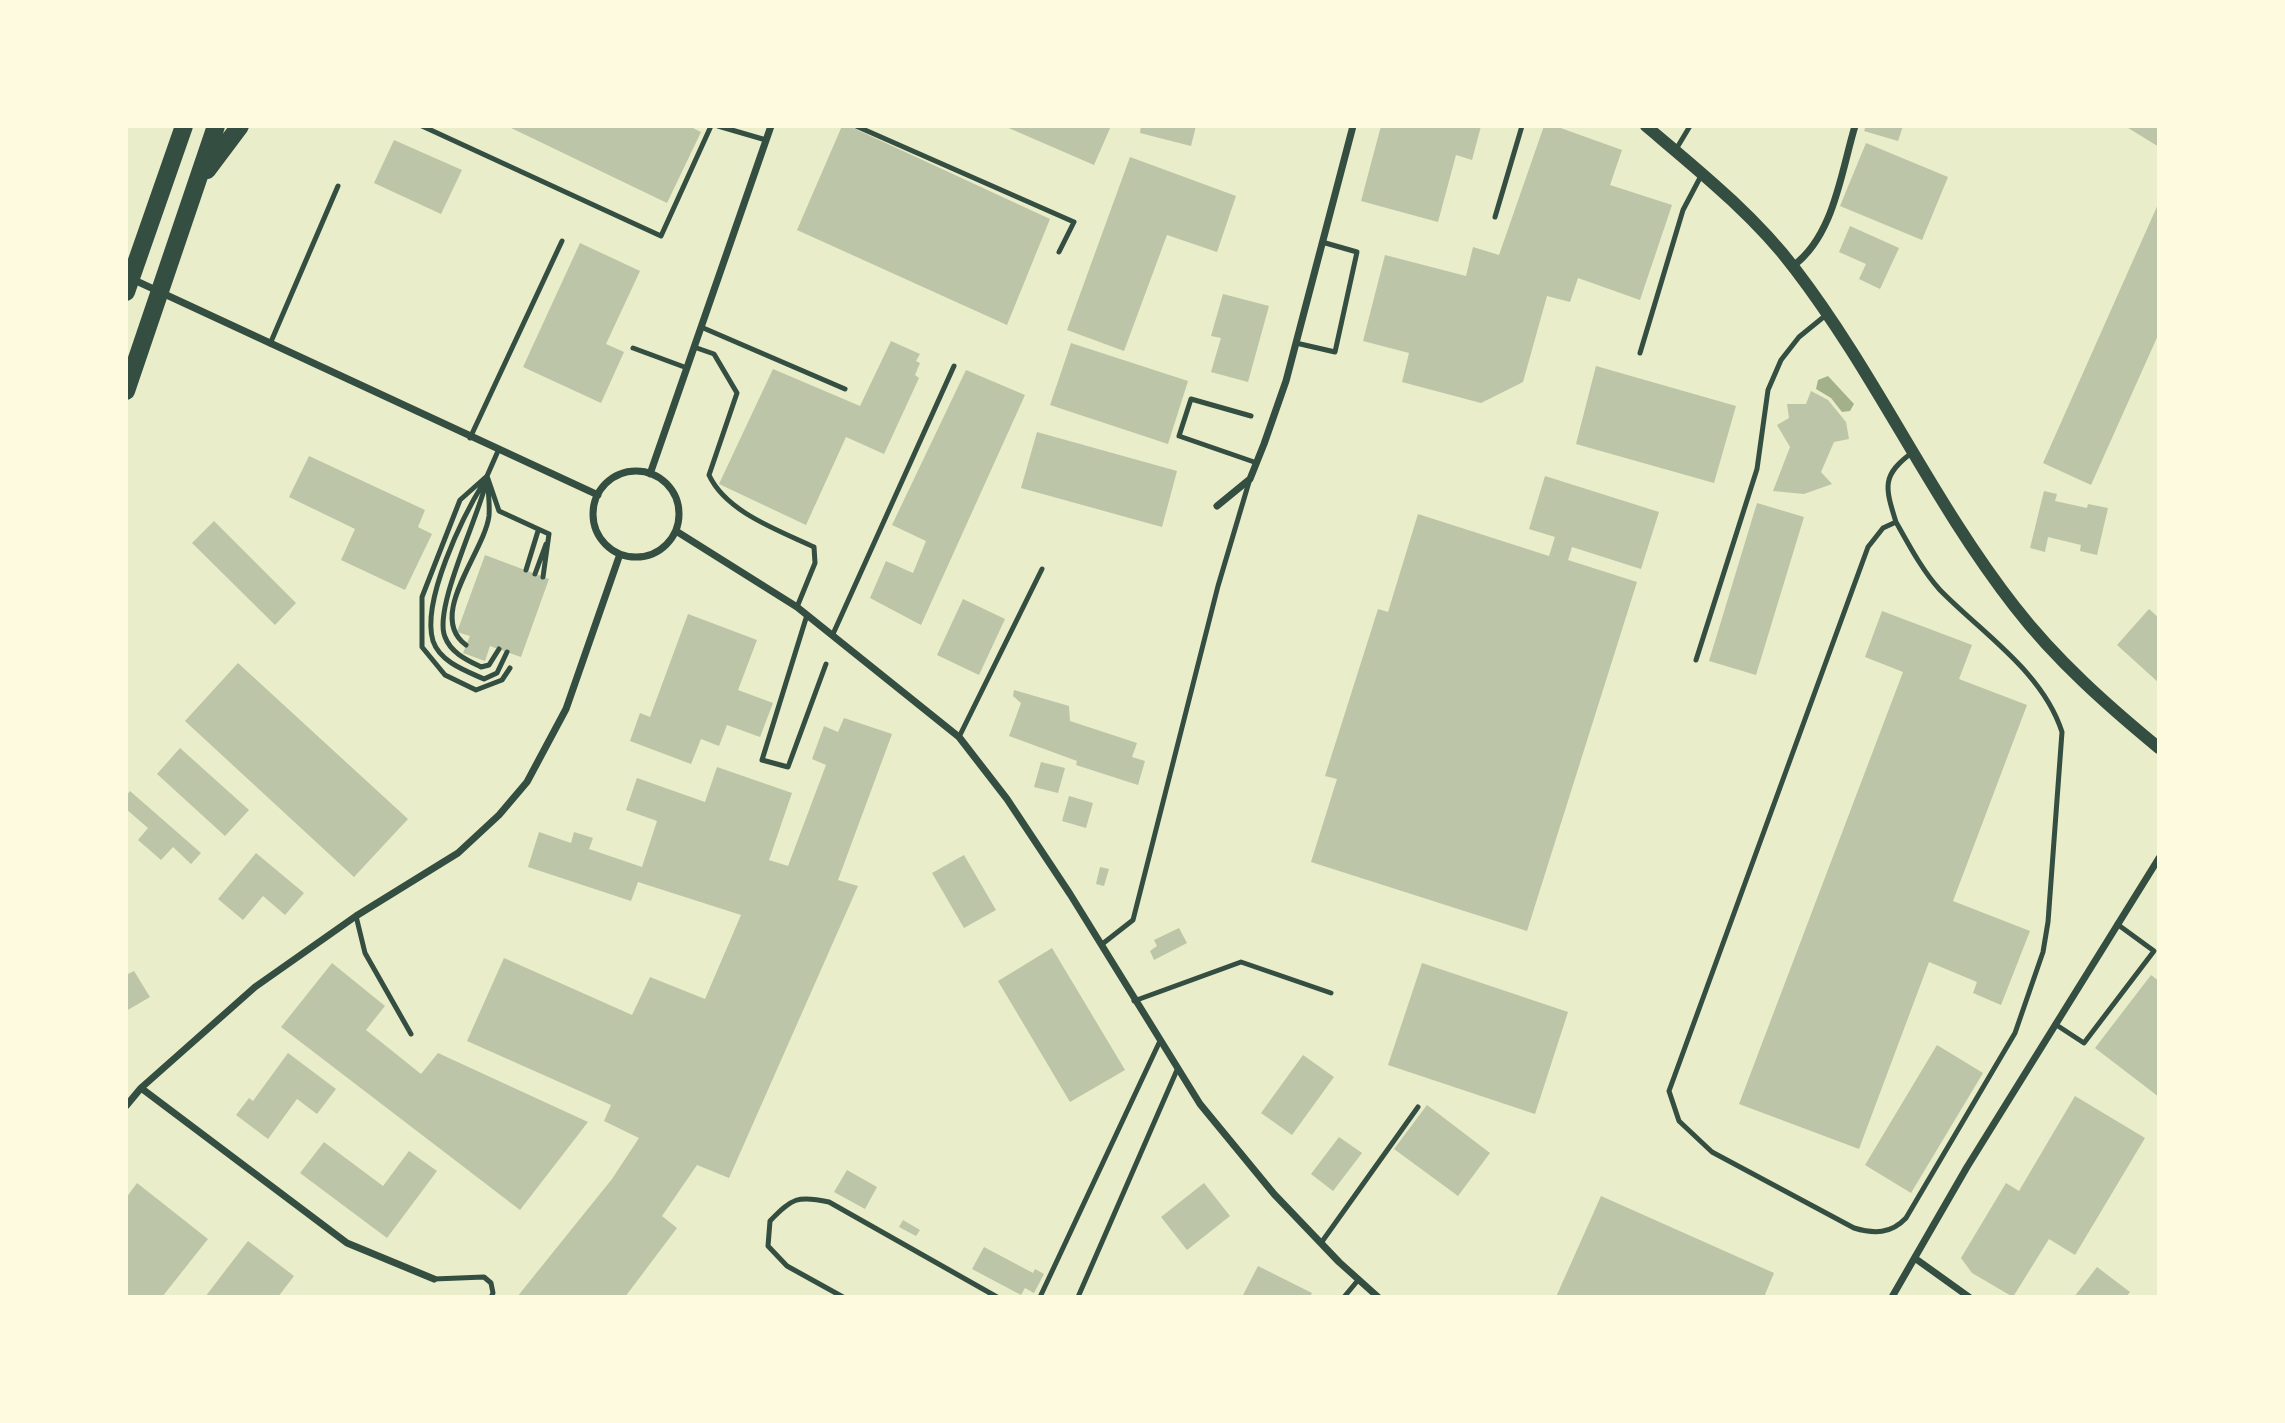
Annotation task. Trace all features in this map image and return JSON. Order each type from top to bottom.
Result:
[{"type":"highway","points":[[126,292],[184,126]]},
{"type":"highway","points":[[126,391],[216,126]]},
{"type":"highway","points":[[197,184],[240,126]]},
{"type":"street","points":[[650,474],[771,126]]},
{"type":"street","points":[[1217,506],[1250,479],[1286,381],[1353,126]]},
{"type":"street","points":[[1646,126],[1702,174],[1793,266],[1828,313],[1985,566],[2016,609],[2077,675],[2159,748]]},
{"type":"street","points":[[1793,266],[1805,258],[1821,233],[1855,126]]},
{"type":"street","points":[[126,276],[597,495]]},
{"type":"street","points":[[626,472],[650,474],[663,480],[678,503],[676,531],[658,551],[633,557],[620,554],[599,536],[594,509],[597,495],[614,477],[626,472]]},
{"type":"street","points":[[676,531],[797,607],[959,737],[1007,799],[1200,1104],[1274,1194],[1378,1297]]},
{"type":"street","points":[[126,1105],[141,1088],[255,987],[356,916],[458,853],[499,815],[527,782],[566,709],[620,554]]},
{"type":"street","points":[[1892,1297],[1967,1167],[2159,858]]},
{"type":"street","points":[[141,1088],[347,1243],[434,1279]]},
{"type":"street","points":[[1916,1259],[1969,1297]]},
{"type":"lane","points":[[422,126],[661,236],[711,126]]},
{"type":"lane","points":[[718,126],[766,141]]},
{"type":"lane","points":[[856,126],[1074,222],[1059,253]]},
{"type":"lane","points":[[1495,217],[1522,126]]},
{"type":"lane","points":[[1675,151],[1690,126]]},
{"type":"lane","points":[[1640,353],[1683,210],[1702,174]]},
{"type":"lane","points":[[270,344],[338,187]]},
{"type":"lane","points":[[470,438],[562,241]]},
{"type":"lane","points":[[1296,343],[1335,352],[1357,252],[1322,242]]},
{"type":"lane","points":[[1696,660],[1757,469],[1768,390],[1787,352],[1799,337],[1828,313]]},
{"type":"lane","points":[[701,327],[845,388]]},
{"type":"lane","points":[[694,346],[714,354],[737,393],[709,475],[717,492],[732,504],[814,547],[815,563],[797,607]]},
{"type":"lane","points":[[633,348],[687,368]]},
{"type":"lane","points":[[833,634],[954,366]]},
{"type":"lane","points":[[1251,416],[1191,399],[1179,436],[1256,463]]},
{"type":"lane","points":[[498,451],[470,505],[432,603],[433,642],[453,665],[484,679],[497,674],[507,652]]},
{"type":"lane","points":[[1896,522],[1883,528],[1868,547],[1669,1091],[1679,1121],[1712,1152],[1854,1228],[1870,1233],[1898,1226],[1906,1218],[2015,1033],[2027,1003],[2049,922],[2062,732],[2050,703],[2009,654],[1930,579],[1896,522],[1887,484],[1897,463],[1913,452]]},
{"type":"lane","points":[[487,476],[499,511],[549,534]]},
{"type":"lane","points":[[466,645],[457,638],[450,625],[452,608],[489,517],[487,476]]},
{"type":"lane","points":[[487,476],[479,511],[443,607],[444,636],[460,656],[481,667],[489,665],[498,652],[488,654]]},
{"type":"lane","points":[[487,476],[460,500],[422,597],[422,647],[445,675],[476,690],[502,680],[510,668]]},
{"type":"lane","points":[[1100,945],[1133,920],[1218,586],[1250,479]]},
{"type":"lane","points":[[526,570],[538,531]]},
{"type":"lane","points":[[535,573],[549,534]]},
{"type":"lane","points":[[543,577],[549,534]]},
{"type":"lane","points":[[959,737],[1042,569]]},
{"type":"lane","points":[[807,615],[762,760],[788,768],[826,664]]},
{"type":"lane","points":[[356,916],[365,953],[411,1034]]},
{"type":"lane","points":[[2055,1024],[2084,1043],[2154,951],[2117,924]]},
{"type":"lane","points":[[1134,1001],[1241,962],[1331,993]]},
{"type":"lane","points":[[1040,1297],[1159,1043]]},
{"type":"lane","points":[[1078,1297],[1177,1070]]},
{"type":"lane","points":[[1321,1243],[1418,1107]]},
{"type":"lane","points":[[843,1297],[787,1266],[768,1246],[770,1221],[788,1202],[807,1196],[829,1202],[997,1297]]},
{"type":"lane","points":[[434,1279],[484,1278],[491,1283],[491,1297]]},
{"type":"lane","points":[[1344,1297],[1359,1279]]},
{"type":"shaded area","points":[[1828,376],[1854,404],[1850,411],[1842,412],[1831,398],[1816,389],[1818,380]]},
{"type":"building","points":[[507,126],[689,126],[701,132],[667,203]]},
{"type":"building","points":[[842,126],[849,126],[1050,219],[1007,325],[797,230]]},
{"type":"building","points":[[1004,126],[1111,126],[1094,165]]},
{"type":"building","points":[[1141,126],[1196,126],[1191,146],[1140,133]]},
{"type":"building","points":[[1381,126],[1481,126],[1472,160],[1456,155],[1438,222],[1361,201]]},
{"type":"building","points":[[1544,126],[1555,126],[1622,150],[1610,185],[1672,205],[1640,300],[1578,278],[1570,302],[1547,296],[1523,382],[1481,403],[1402,382],[1409,353],[1363,341],[1385,255],[1466,276],[1473,247],[1499,255]]},
{"type":"building","points":[[1866,126],[1903,126],[1898,141],[1864,131]]},
{"type":"building","points":[[2125,126],[2159,126],[2159,147]]},
{"type":"building","points":[[394,140],[462,170],[441,214],[374,183]]},
{"type":"building","points":[[1866,143],[1948,177],[1922,240],[1840,206]]},
{"type":"building","points":[[1130,157],[1236,196],[1217,252],[1167,235],[1124,351],[1067,330]]},
{"type":"building","points":[[2159,202],[2159,333],[2091,485],[2043,463]]},
{"type":"building","points":[[1850,226],[1899,248],[1880,289],[1859,279],[1866,264],[1839,252]]},
{"type":"building","points":[[580,243],[640,271],[606,344],[624,352],[601,403],[523,367]]},
{"type":"building","points":[[1223,294],[1269,306],[1248,382],[1211,372],[1221,338],[1211,336]]},
{"type":"building","points":[[891,341],[920,354],[916,361],[920,363],[915,375],[919,378],[884,454],[846,437],[806,525],[719,484],[773,369],[860,406]]},
{"type":"building","points":[[1071,343],[1188,381],[1168,444],[1050,405]]},
{"type":"building","points":[[1596,366],[1736,406],[1714,483],[1576,444]]},
{"type":"building","points":[[966,370],[1025,395],[921,625],[870,598],[886,561],[913,573],[926,541],[892,525]]},
{"type":"building","points":[[1811,391],[1828,400],[1846,422],[1849,439],[1834,442],[1821,472],[1832,484],[1804,494],[1773,491],[1790,447],[1777,425],[1789,418],[1787,404],[1806,404]]},
{"type":"building","points":[[1037,432],[1177,471],[1162,527],[1021,488]]},
{"type":"building","points":[[309,456],[425,510],[418,527],[432,534],[405,590],[341,560],[355,529],[289,497]]},
{"type":"building","points":[[1545,476],[1659,512],[1641,569],[1572,547],[1568,560],[1637,582],[1527,931],[1311,862],[1337,779],[1325,776],[1378,609],[1388,612],[1418,514],[1549,556],[1555,537],[1529,529]]},
{"type":"building","points":[[2044,491],[2057,494],[2055,501],[2087,508],[2088,504],[2108,508],[2097,555],[2080,551],[2081,545],[2048,537],[2045,552],[2030,548]]},
{"type":"building","points":[[1757,503],[1804,517],[1756,675],[1709,661]]},
{"type":"building","points":[[214,521],[296,603],[275,625],[192,543]]},
{"type":"building","points":[[485,555],[549,579],[521,657],[490,646],[485,661],[463,653],[470,636],[457,632]]},
{"type":"building","points":[[963,599],[1005,619],[979,675],[937,655]]},
{"type":"building","points":[[2149,609],[2159,618],[2159,683],[2117,645]]},
{"type":"building","points":[[1882,611],[1972,645],[1959,679],[2027,705],[1953,901],[2030,931],[2001,1005],[1973,993],[1977,982],[1929,962],[1859,1149],[1739,1104],[1903,672],[1865,657]]},
{"type":"building","points":[[688,614],[757,640],[738,690],[773,703],[760,737],[727,725],[719,746],[701,739],[691,764],[630,741],[640,713],[650,717]]},
{"type":"building","points":[[238,663],[408,819],[354,877],[185,721]]},
{"type":"building","points":[[1014,690],[1069,706],[1070,721],[1137,743],[1132,757],[1145,761],[1138,785],[1076,765],[1077,761],[1009,736],[1021,703],[1013,696]]},
{"type":"building","points":[[844,718],[892,734],[838,880],[858,886],[729,1178],[697,1165],[662,1216],[677,1228],[625,1297],[517,1297],[612,1179],[639,1138],[604,1121],[611,1105],[467,1041],[504,958],[632,1015],[650,977],[705,999],[741,915],[638,882],[631,901],[528,867],[539,832],[571,843],[574,832],[593,838],[589,849],[642,867],[657,821],[626,810],[637,778],[705,802],[717,767],[792,793],[769,860],[788,866],[826,765],[812,759],[824,726],[838,732]]},
{"type":"building","points":[[180,748],[249,810],[225,836],[157,774]]},
{"type":"building","points":[[1041,762],[1065,768],[1058,793],[1034,787]]},
{"type":"building","points":[[130,791],[201,853],[191,864],[173,847],[161,860],[138,840],[148,828],[126,809],[126,796]]},
{"type":"building","points":[[1069,796],[1093,803],[1086,828],[1062,821]]},
{"type":"building","points":[[256,853],[304,893],[285,915],[263,896],[243,920],[218,899]]},
{"type":"building","points":[[964,855],[996,910],[964,928],[932,873]]},
{"type":"building","points":[[1100,867],[1109,869],[1104,886],[1096,884]]},
{"type":"building","points":[[1179,928],[1187,943],[1154,960],[1150,951],[1157,946],[1154,940]]},
{"type":"building","points":[[1052,948],[1125,1070],[1070,1102],[998,981]]},
{"type":"building","points":[[332,963],[385,1006],[366,1030],[421,1074],[438,1053],[588,1122],[520,1210],[281,1027]]},
{"type":"building","points":[[1422,963],[1568,1012],[1535,1114],[1388,1065]]},
{"type":"building","points":[[134,971],[150,997],[126,1011],[126,975]]},
{"type":"building","points":[[2151,975],[2159,981],[2159,1097],[2095,1048]]},
{"type":"building","points":[[1937,1045],[1983,1073],[1911,1193],[1865,1165]]},
{"type":"building","points":[[288,1053],[336,1089],[317,1114],[297,1099],[268,1139],[236,1115],[249,1098],[253,1101]]},
{"type":"building","points":[[1303,1055],[1334,1077],[1292,1135],[1261,1113]]},
{"type":"building","points":[[2075,1096],[2145,1138],[2075,1255],[2049,1239],[2013,1297],[1972,1273],[1961,1258],[2006,1183],[2019,1191]]},
{"type":"building","points":[[1427,1105],[1490,1153],[1458,1196],[1394,1149]]},
{"type":"building","points":[[1339,1137],[1362,1153],[1333,1191],[1311,1174]]},
{"type":"building","points":[[324,1142],[383,1186],[409,1151],[437,1171],[387,1238],[300,1173]]},
{"type":"building","points":[[847,1170],[877,1187],[865,1209],[834,1192]]},
{"type":"building","points":[[137,1183],[208,1239],[162,1297],[126,1297],[126,1198]]},
{"type":"building","points":[[1204,1183],[1230,1216],[1187,1250],[1161,1217]]},
{"type":"building","points":[[1601,1196],[1774,1273],[1764,1297],[1556,1297]]},
{"type":"building","points":[[903,1220],[920,1230],[916,1236],[899,1227]]},
{"type":"building","points":[[248,1241],[294,1276],[278,1297],[205,1297]]},
{"type":"building","points":[[984,1247],[1033,1273],[1035,1269],[1044,1274],[1034,1293],[1025,1288],[1021,1295],[972,1269]]},
{"type":"building","points":[[1258,1266],[1312,1293],[1310,1297],[1242,1297]]},
{"type":"building","points":[[2097,1267],[2130,1292],[2126,1297],[2074,1297]]}]
